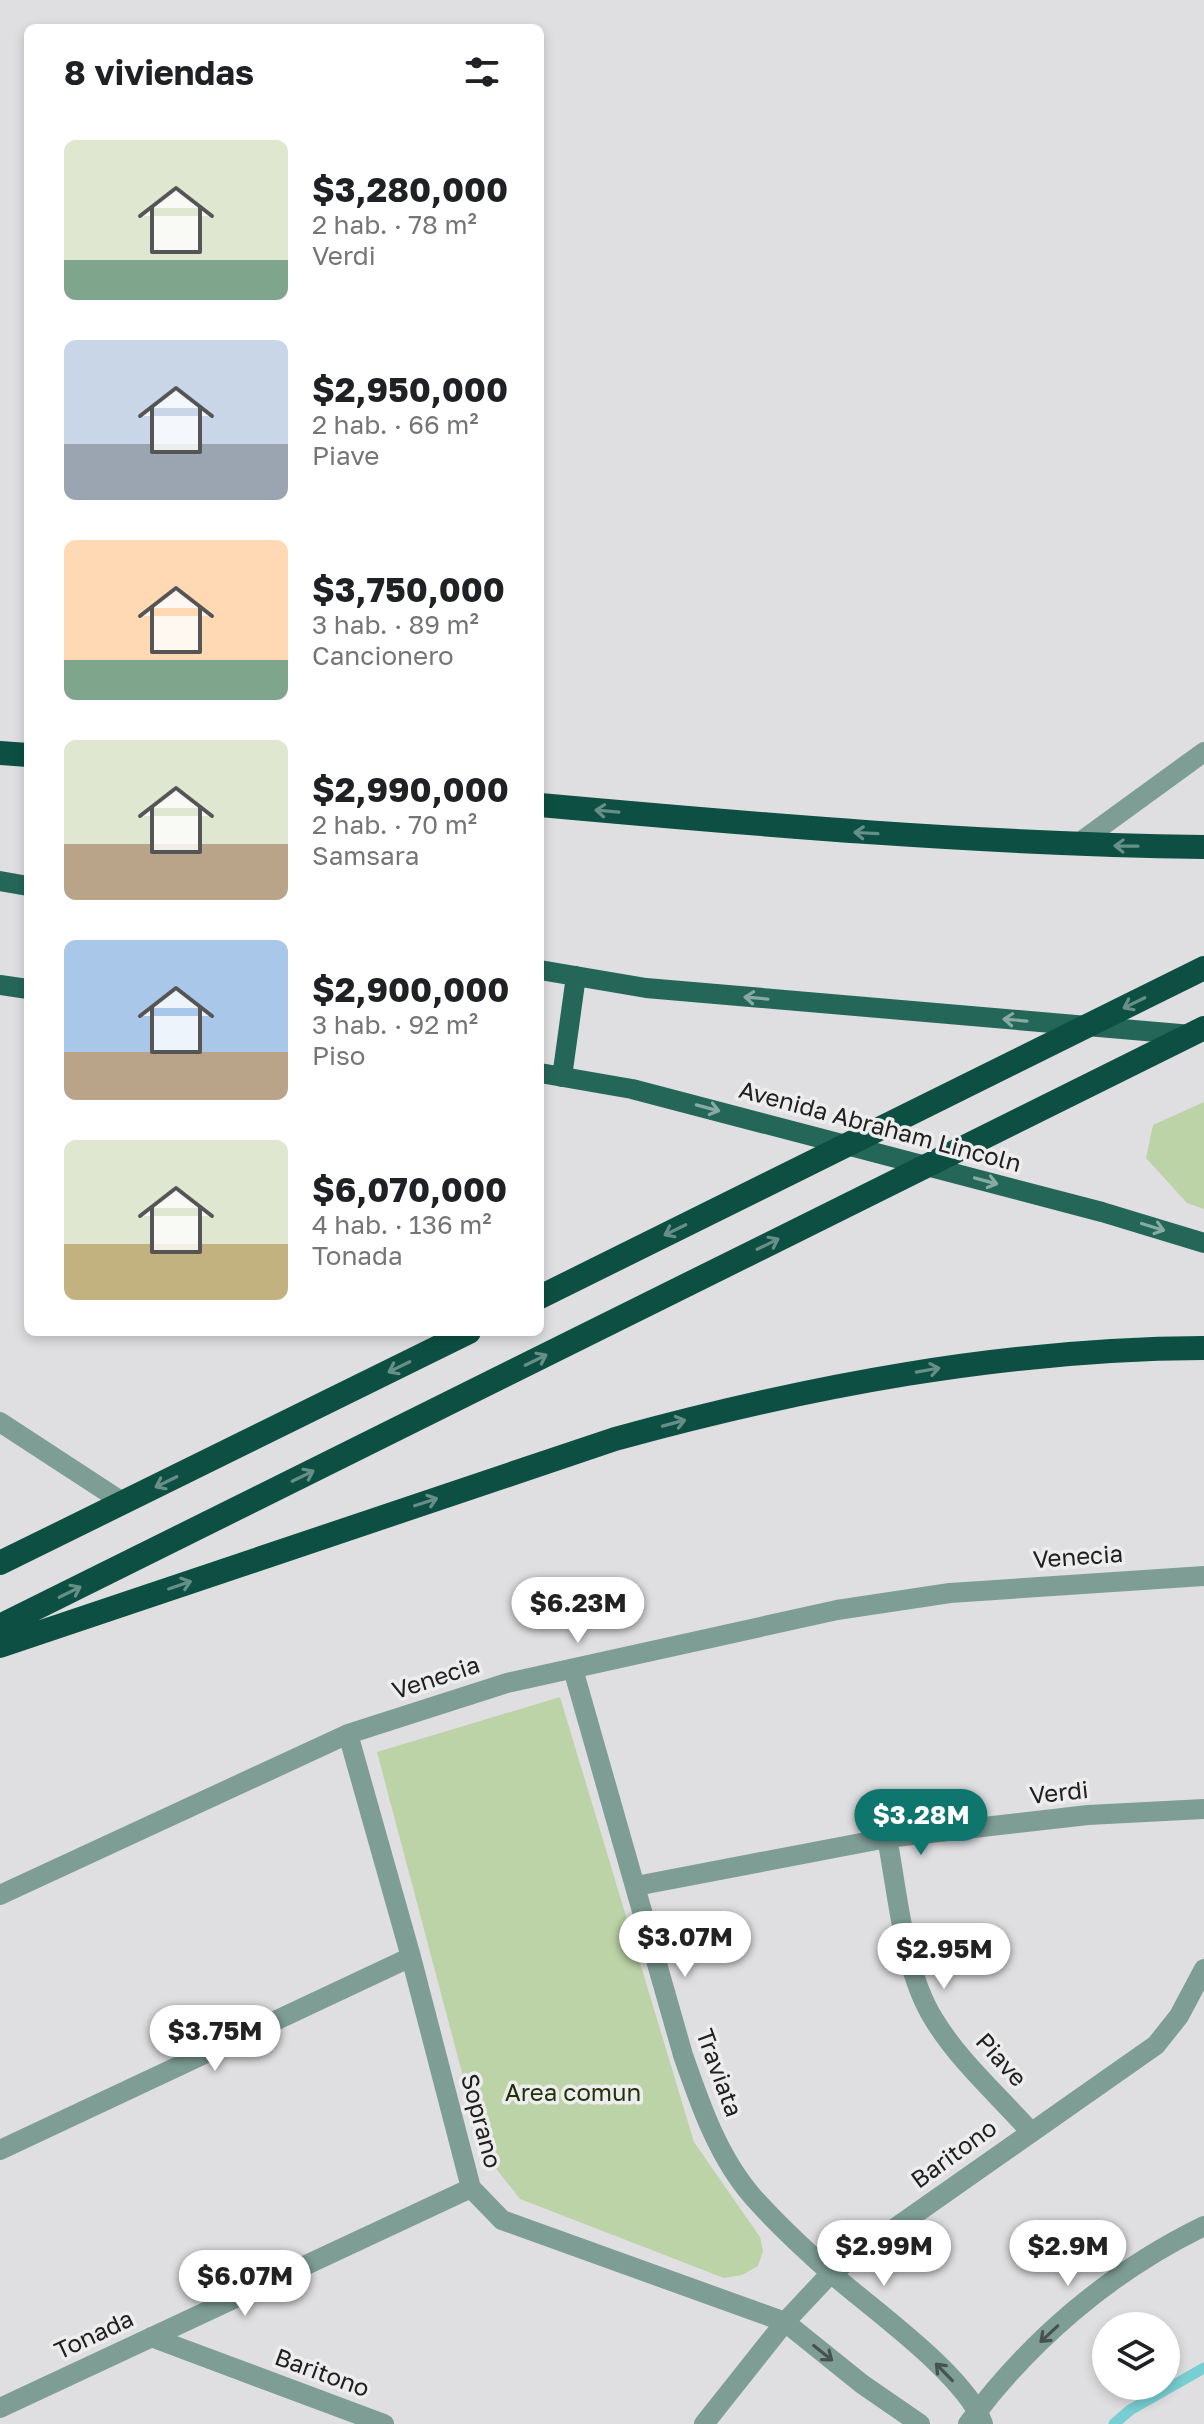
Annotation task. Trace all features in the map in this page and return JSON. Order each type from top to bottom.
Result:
[{"type":"highway","points":[[0,753],[24,755]]},
{"type":"highway","points":[[544,805],[807,830],[1076,845],[1204,847]]},
{"type":"highway","points":[[544,1295],[1204,968]]},
{"type":"highway","points":[[0,1626],[1204,1028]]},
{"type":"highway","points":[[0,1563],[461,1336]]},
{"type":"highway","points":[[0,1646],[615,1439],[708,1414],[958,1365],[1124,1348],[1204,1348]]},
{"type":"main road","points":[[0,881],[24,885]]},
{"type":"main road","points":[[544,971],[646,988],[1204,1037]]},
{"type":"main road","points":[[562,1077],[576,976]]},
{"type":"main road","points":[[0,985],[24,988]]},
{"type":"main road","name":"Avenida Abraham Lincoln","points":[[544,1074],[632,1089],[1102,1212],[1204,1243]]},
{"type":"street","points":[[1076,845],[1204,752]]},
{"type":"street","points":[[0,1422],[124,1503]]},
{"type":"street","name":"Venecia","points":[[0,1895],[348,1734],[507,1683],[837,1610],[950,1593],[1204,1576]]},
{"type":"street","name":"Traviata","points":[[573,1669],[683,2055],[716,2140],[751,2195],[831,2273],[908,2336],[977,2419]]},
{"type":"street","name":"Soprano","points":[[348,1734],[411,1957],[471,2188],[502,2220],[785,2322],[862,2384],[920,2424]]},
{"type":"street","name":"Verdi","points":[[636,1886],[887,1838],[1088,1815],[1204,1809]]},
{"type":"street","name":"Piave","points":[[887,1838],[913,1971],[932,2016],[947,2039],[1030,2131]]},
{"type":"street","points":[[0,2150],[411,1957]]},
{"type":"street","name":"Baritono","points":[[704,2424],[785,2322],[831,2273],[1156,2045],[1179,2016],[1204,1969]]},
{"type":"street","name":"Tonada","points":[[0,2408],[471,2188]]},
{"type":"street","points":[[977,2419],[1013,2368],[1091,2297],[1134,2265],[1204,2226]]},
{"type":"street","name":"Baritono","points":[[151,2337],[384,2424]]},
{"type":"green space","points":[[1204,1102],[1204,1209],[1187,1203],[1146,1158],[1153,1125]]},
{"type":"green space","name":"Area comun","points":[[560,1697],[694,2142],[760,2237],[763,2251],[758,2266],[742,2275],[724,2278],[520,2199],[483,2152],[377,1752]]},
{"type":"waterway","points":[[1114,2424],[1130,2410],[1204,2368]]}]
